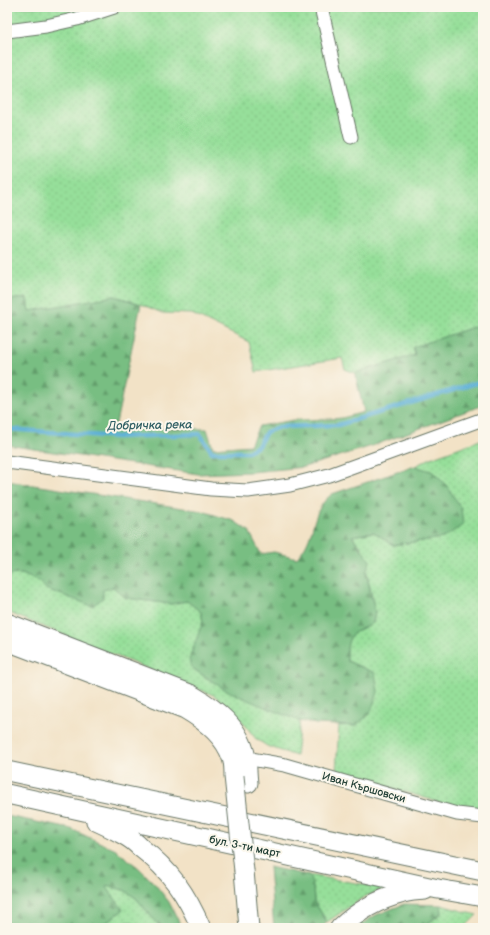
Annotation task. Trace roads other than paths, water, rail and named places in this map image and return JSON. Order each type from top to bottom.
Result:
[{"type":"main road","points":[[7,623],[190,694],[203,701],[221,715],[234,729],[242,746],[240,769],[250,871],[261,928]]},
{"type":"main road","points":[[7,641],[185,709],[197,716],[217,733],[226,744],[240,769]]},
{"type":"main road","points":[[7,771],[483,871]]},
{"type":"main road","name":"бул. 3-ти март","points":[[7,794],[483,898]]},
{"type":"main road","points":[[68,807],[125,835],[150,855],[168,872],[184,892],[201,928]]},
{"type":"main road","points":[[249,928],[250,871]]},
{"type":"main road","points":[[340,928],[370,905],[400,893],[438,889]]},
{"type":"street","points":[[7,31],[77,19],[114,7]]},
{"type":"street","points":[[321,7],[351,137]]},
{"type":"street","points":[[7,462],[211,489],[248,490],[290,485],[329,475],[483,418]]},
{"type":"street","name":"Иван Кършовски","points":[[240,769],[285,765],[457,814],[483,816]]},
{"type":"waterway","name":"Добричка река","points":[[7,429],[117,437],[200,434],[212,452],[248,452],[258,446],[266,432],[279,427],[338,425],[483,381]]},
{"type":"railway","points":[[478,928],[483,923]]}]
